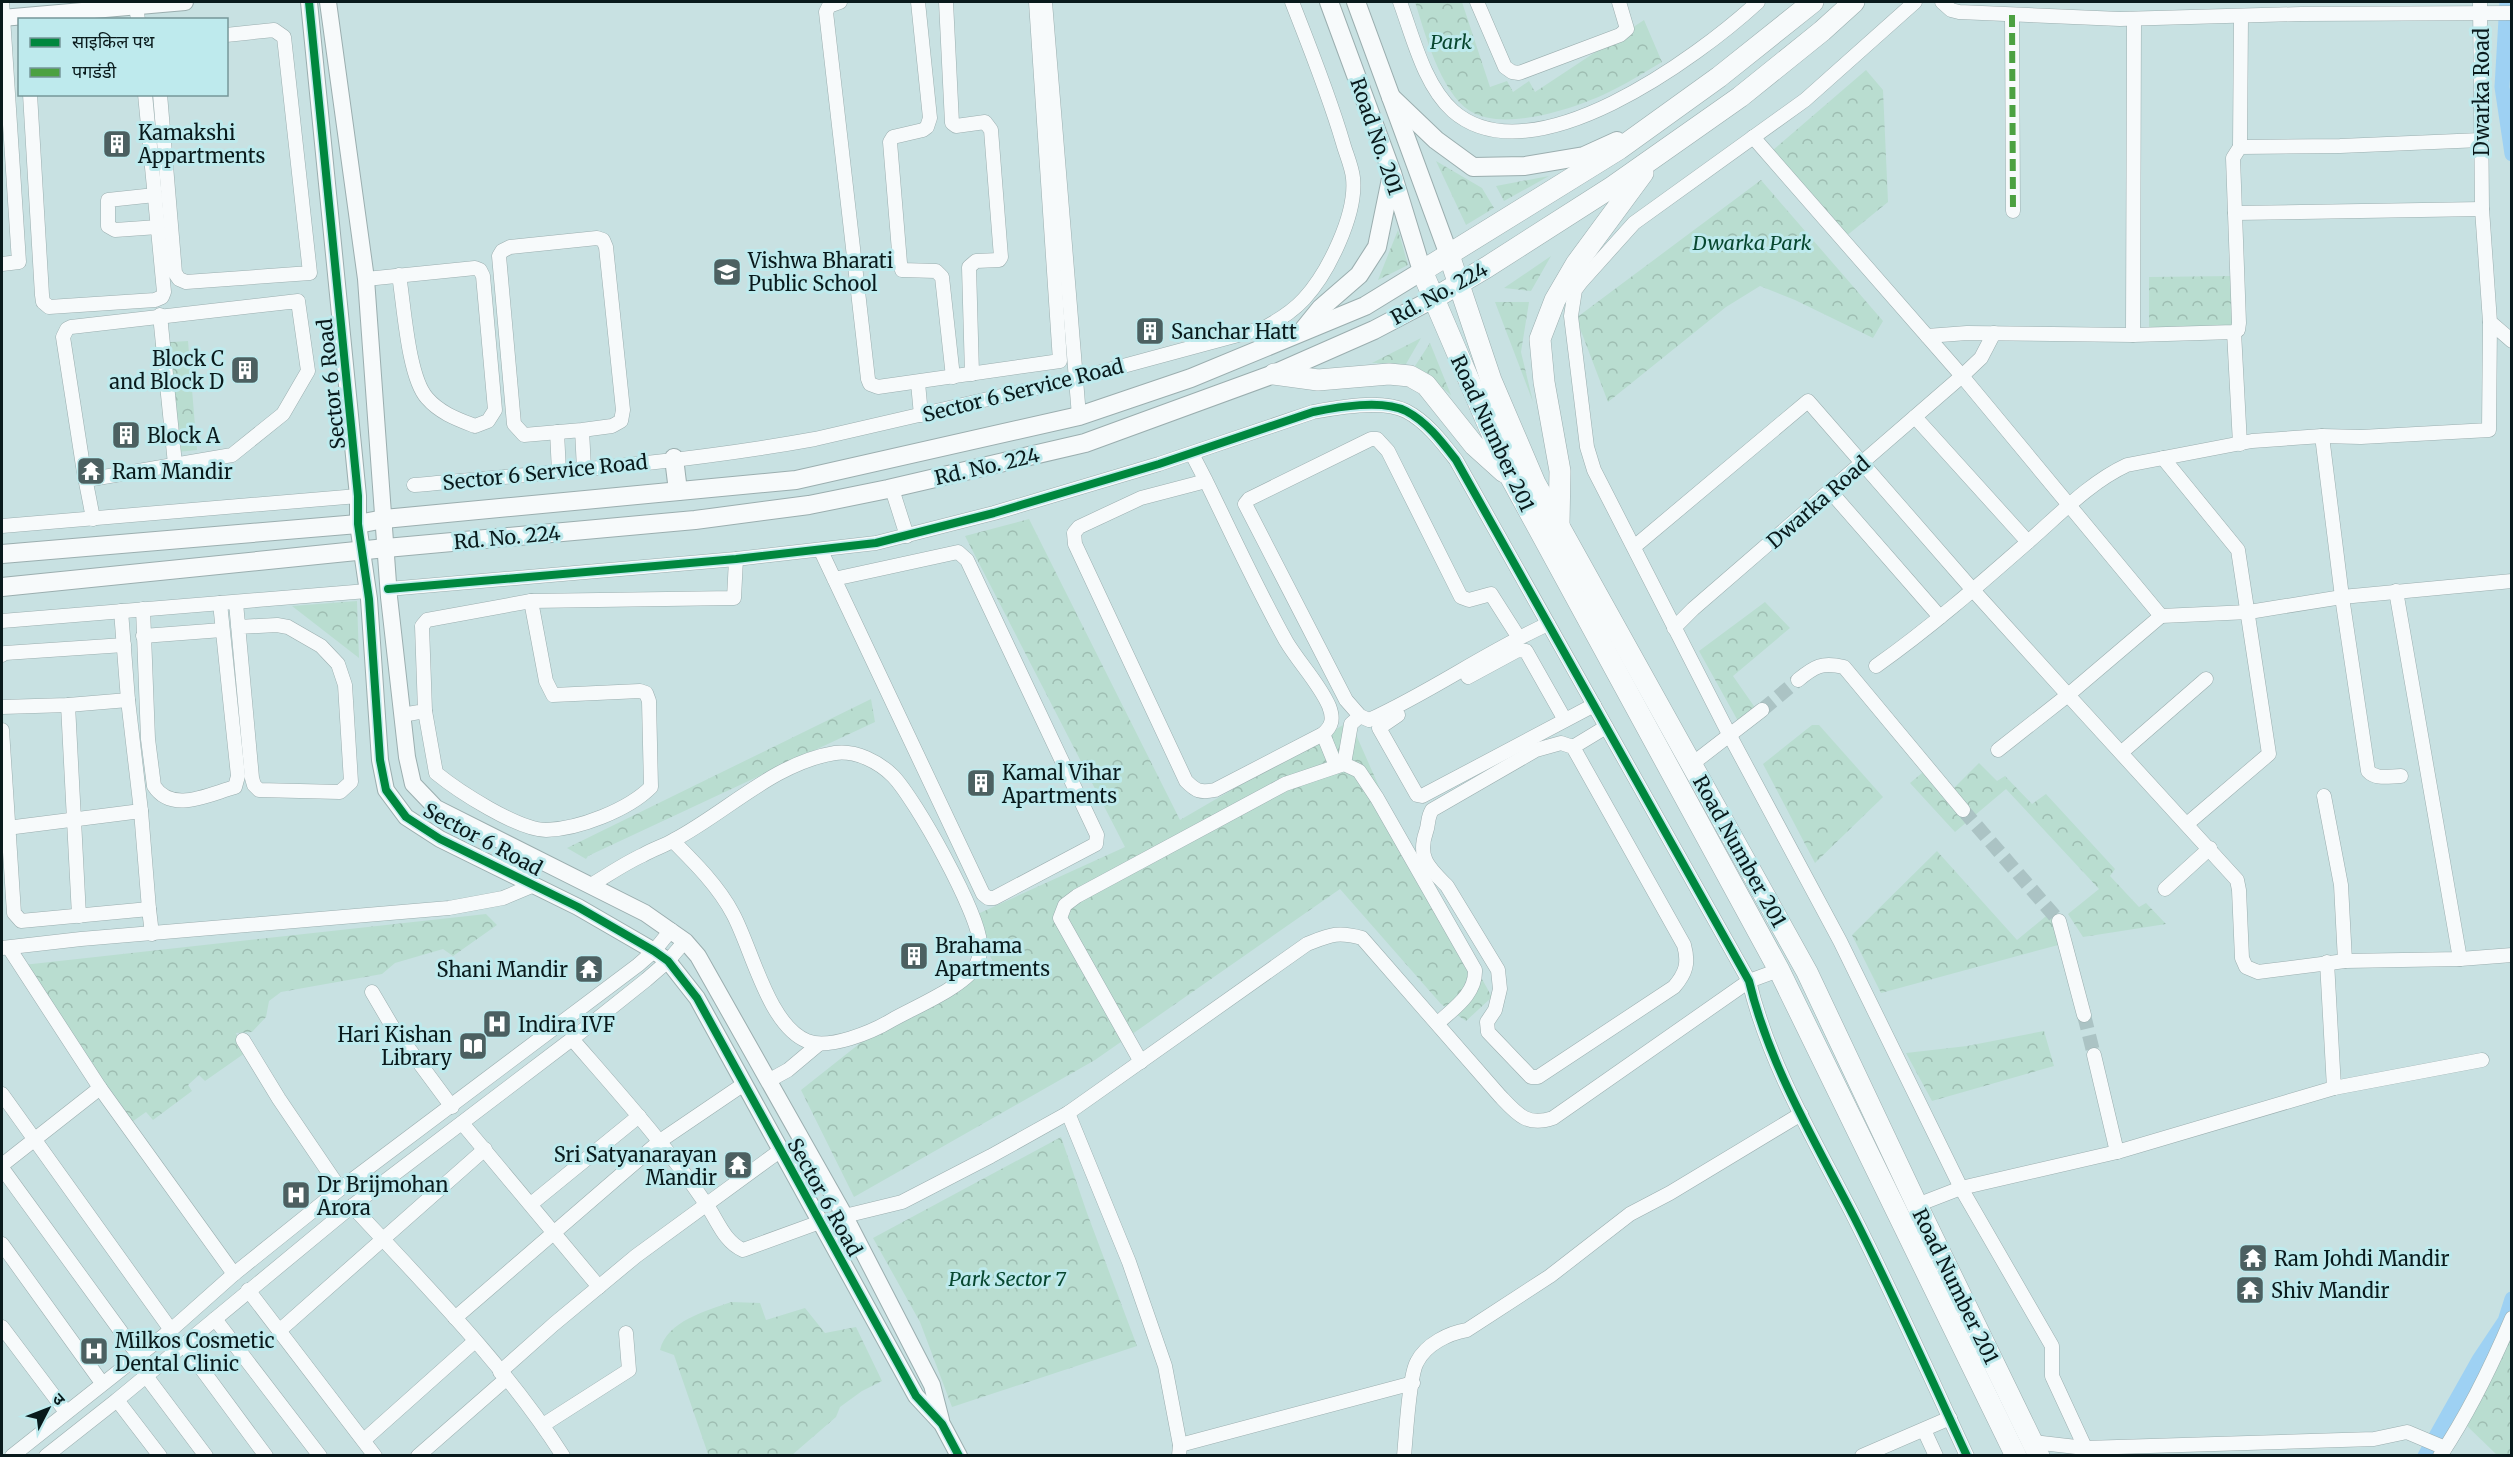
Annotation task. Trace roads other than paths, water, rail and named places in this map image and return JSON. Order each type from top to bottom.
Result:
[{"type":"main road","name":"Road No. 201","points":[[1329,2],[1392,173],[1422,271]]},
{"type":"main road","name":"Road No. 201","points":[[1356,2],[1449,255]]},
{"type":"main road","name":"Rd. No. 224","points":[[2,554],[358,524],[384,519],[796,480],[1079,416],[1191,378],[1365,306],[1619,149],[1719,77],[1813,2]]},
{"type":"main road","name":"Rd. No. 224","points":[[2,587],[362,550],[695,520],[809,505],[892,489],[1085,443],[1274,374],[1374,330],[1433,299],[1612,187],[1740,97],[1854,2]]},
{"type":"main road","points":[[1391,97],[1436,140],[1473,167],[1525,166],[1584,156],[1644,129]]},
{"type":"main road","points":[[1559,524],[1560,471],[1544,382],[1540,339],[1555,300],[1576,264],[1660,152]]},
{"type":"main road","points":[[1301,333],[1322,308],[1359,276],[1377,247],[1392,173]]},
{"type":"main road","name":"Road Number 201","points":[[1449,255],[1460,282],[1491,380],[1535,483],[1807,972],[1917,1205],[2038,1450]]},
{"type":"main road","name":"Road Number 201","points":[[1422,271],[1511,478],[1779,970],[2016,1455]]},
{"type":"main road","points":[[1274,374],[1317,380],[1389,374],[1410,376],[1426,385],[1474,445],[1511,478]]},
{"type":"main road","points":[[674,458],[678,491]]},
{"type":"street","points":[[2,264],[19,262],[2,12],[137,13],[185,2]]},
{"type":"street","name":"Sector 6 Road","points":[[309,2],[358,496],[358,524],[367,591],[380,760],[386,790],[406,817],[440,839],[578,907],[661,956],[697,998],[916,1396],[942,1424]]},
{"type":"street","name":"Sector 6 Road","points":[[328,2],[366,279],[388,589],[402,715],[413,784],[436,808],[645,913],[685,941],[711,976],[846,1218],[932,1385],[942,1424]]},
{"type":"street","points":[[840,2],[829,6],[825,12],[868,379],[870,384],[878,387],[1056,363],[1060,359],[1036,2]]},
{"type":"street","points":[[918,2],[930,118],[924,130],[893,137],[890,142],[900,263],[902,270],[936,271],[942,277],[953,377]]},
{"type":"street","points":[[946,2],[952,123],[956,126],[985,122],[991,130],[1002,257],[999,260],[976,261],[969,267],[972,374]]},
{"type":"street","points":[[1045,2],[1079,416]]},
{"type":"street","name":"Sector 6 Service Road","points":[[414,485],[584,469],[794,443],[1075,379],[1264,328],[1290,313],[1316,285],[1344,228],[1352,202],[1353,178],[1335,116],[1292,2]]},
{"type":"street","points":[[1400,2],[1426,72],[1440,96],[1467,122],[1486,130],[1501,132],[1526,132],[1552,125],[1606,106],[1634,93],[1699,49],[1758,2]]},
{"type":"street","points":[[1477,2],[1505,67],[1512,72],[1519,73],[1620,35],[1627,29],[1619,2]]},
{"type":"street","points":[[1915,2],[1812,94],[1634,223],[1575,290],[1571,316],[1587,447],[1594,470],[1730,736],[1840,941],[1961,1188],[2052,1346],[2052,1376],[2087,1452]]},
{"type":"street","name":"Dwarka Road","points":[[1942,2],[1951,10],[1959,12],[2134,19],[2480,8],[2482,209],[2490,322],[2489,430],[2361,437],[2322,436]]},
{"type":"street","points":[[2480,8],[2511,13]]},
{"type":"street","points":[[2012,15],[2013,211]]},
{"type":"street","points":[[1927,336],[1994,333],[2133,334],[2234,332],[2238,330],[2233,158],[2240,147],[2241,16]]},
{"type":"street","points":[[2133,334],[2134,19]]},
{"type":"street","points":[[228,35],[274,30],[284,37],[310,273]]},
{"type":"street","points":[[30,96],[42,295],[45,305],[49,307],[143,301],[162,297],[165,286],[145,96]]},
{"type":"street","points":[[160,96],[175,273],[179,279],[186,282],[336,269]]},
{"type":"street","points":[[1753,138],[1962,376],[2161,616]]},
{"type":"street","points":[[2240,147],[2340,146],[2481,140]]},
{"type":"street","points":[[155,195],[108,200],[108,226],[114,230],[159,227]]},
{"type":"street","points":[[2235,213],[2482,209]]},
{"type":"street","points":[[597,238],[603,240],[606,247],[623,410],[621,421],[612,426],[582,430],[524,435],[514,424],[499,256],[502,251],[510,247],[597,238]]},
{"type":"street","points":[[366,279],[399,275],[475,268],[480,270],[483,276],[495,410],[488,421],[475,426],[439,410],[425,397],[415,381],[399,275]]},
{"type":"street","points":[[86,480],[232,455],[284,414],[308,371],[298,301],[160,315],[67,329],[63,336],[86,480],[93,519]]},
{"type":"street","points":[[160,315],[175,464]]},
{"type":"street","points":[[2490,322],[2509,340]]},
{"type":"street","points":[[2234,332],[2240,444]]},
{"type":"street","name":"Dwarka Road","points":[[1674,628],[1962,376],[1981,358],[1994,333]]},
{"type":"street","points":[[1014,369],[1018,392]]},
{"type":"street","points":[[918,383],[921,415]]},
{"type":"street","points":[[1634,547],[1804,402],[1808,401],[1972,589],[2237,880],[2240,890],[2242,958],[2246,967],[2258,972],[2327,962],[2460,959],[2511,955]]},
{"type":"street","points":[[388,589],[821,551],[876,543],[994,513],[1192,454],[1312,412],[1335,408],[1379,406],[1404,410],[1437,436],[1456,460],[1749,981],[1766,1038],[1801,1114],[1868,1245],[1967,1455]]},
{"type":"street","points":[[1915,417],[2028,542]]},
{"type":"street","points":[[582,430],[584,469]]},
{"type":"street","points":[[557,432],[559,471]]},
{"type":"street","points":[[1876,666],[1940,617],[2069,506],[2122,467],[2240,444],[2322,436],[2342,597],[2368,771],[2379,777],[2401,776]]},
{"type":"street","points":[[1519,638],[1491,594],[1469,600],[1461,597],[1388,451],[1377,439],[1371,439],[1249,499],[1245,504],[1346,700],[1360,716],[1369,720],[1548,624]]},
{"type":"street","points":[[1192,454],[1206,480],[1286,641],[1328,705],[1332,719],[1330,728],[1323,735],[1215,790],[1203,792],[1195,790],[1186,781],[1075,544],[1074,533],[1079,527],[1141,498],[1206,480]]},
{"type":"street","points":[[2163,458],[2236,546],[2249,612],[2269,754],[2187,824]]},
{"type":"street","points":[[892,489],[907,536]]},
{"type":"street","points":[[1830,491],[1940,617]]},
{"type":"street","points":[[2,526],[358,496]]},
{"type":"street","points":[[821,551],[834,579],[983,894],[988,898],[994,898],[1096,844],[1097,835],[967,560],[958,552],[834,579]]},
{"type":"street","points":[[531,601],[546,681],[553,695],[640,691],[646,693],[649,701],[651,787],[611,813],[579,824],[544,830],[517,822],[456,789],[436,773],[425,711],[422,626],[427,620],[531,601],[734,598],[736,559]]},
{"type":"street","points":[[1998,750],[2068,695],[2161,616],[2249,612],[2342,597],[2508,582]]},
{"type":"street","points":[[2,621],[367,591]]},
{"type":"street","points":[[2396,591],[2460,959]]},
{"type":"street","points":[[143,609],[148,739],[154,786],[170,801],[190,801],[235,787],[238,776],[220,603]]},
{"type":"street","points":[[236,603],[238,627],[254,785],[259,790],[340,792],[351,782],[345,685],[338,664],[321,646],[288,627],[277,625],[238,627]]},
{"type":"street","points":[[121,611],[152,934]]},
{"type":"street","points":[[143,636],[222,630]]},
{"type":"street","points":[[2,656],[4,653],[124,645]]},
{"type":"street","points":[[1565,720],[1533,660],[1526,651],[1518,650],[1379,728],[1417,795],[1422,796],[1594,705]]},
{"type":"street","points":[[1798,680],[1811,669],[1828,663],[1844,667],[1964,810]]},
{"type":"street","points":[[2122,752],[2206,678]]},
{"type":"street","points":[[2,707],[128,700]]},
{"type":"street","points":[[68,705],[80,916]]},
{"type":"street","points":[[1692,764],[1762,710]]},
{"type":"street","points":[[402,715],[425,711]]},
{"type":"street","points":[[1340,765],[1351,724],[1360,716]]},
{"type":"street","points":[[1573,747],[1606,727]]},
{"type":"street","points":[[2,730],[7,828],[14,913],[17,918],[21,921],[149,909]]},
{"type":"street","points":[[1323,735],[1340,765]]},
{"type":"street","points":[[1560,743],[1573,747],[1684,945],[1688,957],[1687,967],[1683,977],[1674,987],[1538,1077],[1532,1077],[1488,1032],[1487,1022],[1495,1010],[1500,989],[1498,970],[1447,886],[1422,854],[1422,839],[1432,810],[1536,750],[1560,743]]},
{"type":"street","points":[[591,885],[640,856],[673,841],[762,783],[803,763],[837,753],[867,757],[892,775],[917,806],[972,914],[980,941],[980,955],[967,977],[878,1029],[847,1039],[819,1044],[807,1041],[795,1034],[771,1003],[732,913],[716,889],[673,841]]},
{"type":"street","points":[[1141,1062],[1060,918],[1065,905],[1077,896],[1285,783],[1340,765],[1359,771],[1377,798],[1475,970],[1475,982],[1466,997],[1438,1023]]},
{"type":"street","points":[[2324,796],[2341,885],[2345,961]]},
{"type":"street","points":[[7,828],[141,811]]},
{"type":"street","points":[[2165,889],[2210,848]]},
{"type":"street","points":[[234,1274],[100,1088],[5,948],[449,908],[503,898],[534,885]]},
{"type":"street","points":[[2059,921],[2084,1014]]},
{"type":"street","points":[[55,1453],[248,1290],[352,1206],[572,1039],[661,956],[670,930]]},
{"type":"street","points":[[572,1039],[660,1141],[707,1205],[729,1240],[735,1247],[743,1250],[820,1222],[846,1218],[902,1202],[1068,1113],[1307,944],[1332,933],[1345,933],[1362,938],[1515,1112],[1530,1121],[1544,1121],[1553,1118],[1749,981],[1779,970]]},
{"type":"street","points":[[12,1455],[171,1330],[234,1274],[340,1189],[661,956],[685,941]]},
{"type":"street","points":[[1475,970],[1492,962]]},
{"type":"street","points":[[2327,962],[2334,1088]]},
{"type":"street","points":[[372,992],[392,1026],[452,1107]]},
{"type":"street","points":[[243,1040],[279,1100],[340,1189]]},
{"type":"street","points":[[768,1081],[788,1070],[819,1044]]},
{"type":"street","points":[[2094,1055],[2117,1152]]},
{"type":"street","points":[[1917,1205],[1961,1188],[2117,1152],[2334,1088],[2482,1060]]},
{"type":"street","points":[[455,1318],[660,1141],[744,1084]]},
{"type":"street","points":[[100,1088],[2,1167],[138,1355]]},
{"type":"street","points":[[2,1094],[171,1330]]},
{"type":"street","points":[[1068,1113],[1125,1252],[1165,1366],[1179,1450],[1413,1383]]},
{"type":"street","points":[[1404,1455],[1416,1363],[1434,1344],[1456,1332],[1467,1330],[1531,1290],[1630,1214],[1670,1193],[1801,1114]]},
{"type":"street","points":[[531,1203],[639,1116]]},
{"type":"street","points":[[462,1123],[531,1203],[598,1287]]},
{"type":"street","points":[[279,1331],[485,1149]]},
{"type":"street","points":[[423,1454],[598,1287],[668,1231],[781,1150]]},
{"type":"street","points":[[352,1206],[475,1341],[543,1425],[563,1455]]},
{"type":"street","points":[[2,1244],[102,1383]]},
{"type":"street","points":[[248,1290],[375,1455]]},
{"type":"street","points":[[2038,1450],[2087,1452],[2374,1439],[2408,1432],[2441,1450],[2500,1346],[2511,1318]]},
{"type":"street","points":[[215,1319],[320,1455]]},
{"type":"street","points":[[2,1327],[66,1412]]},
{"type":"street","points":[[543,1425],[630,1370],[626,1333]]},
{"type":"street","points":[[364,1440],[475,1341]]},
{"type":"street","points":[[184,1345],[266,1455]]},
{"type":"street","points":[[146,1376],[206,1455]]},
{"type":"street","points":[[117,1400],[160,1455]]},
{"type":"street","points":[[1862,1455],[1950,1418]]},
{"type":"street","points":[[942,1424],[959,1455]]},
{"type":"street","points":[[1924,1430],[1936,1455]]},
{"type":"waterway","points":[[2507,2],[2502,87],[2512,154]]},
{"type":"waterway","points":[[2425,1456],[2479,1360],[2505,1321],[2512,1299]]},
{"type":"tunnel","points":[[1762,710],[1798,680]]},
{"type":"tunnel","points":[[1963,810],[2059,921]]},
{"type":"tunnel","points":[[2084,1015],[2094,1055]]},
{"type":"place","name":"Kamakshi Appartments","points":[[117,144]]},
{"type":"place","name":"Vishwa Bharati Public School","points":[[727,272]]},
{"type":"place","name":"Sanchar Hatt","points":[[1150,331]]},
{"type":"place","name":"Block C and Block D","points":[[245,370]]},
{"type":"place","name":"Block A","points":[[126,435]]},
{"type":"place","name":"Ram Mandir","points":[[91,471]]},
{"type":"place","name":"Kamal Vihar Apartments","points":[[981,783]]},
{"type":"place","name":"Brahama Apartments","points":[[914,956]]},
{"type":"place","name":"Shani Mandir","points":[[589,969]]},
{"type":"place","name":"Indira IVF","points":[[497,1024]]},
{"type":"place","name":"Hari Kishan Library","points":[[473,1046]]},
{"type":"place","name":"Sri Satyanarayan Mandir","points":[[738,1165]]},
{"type":"place","name":"Dr Brijmohan Arora","points":[[296,1195]]},
{"type":"place","name":"Ram Johdi Mandir","points":[[2253,1258]]},
{"type":"place","name":"Shiv Mandir","points":[[2250,1290]]},
{"type":"place","name":"Milkos Cosmetic Dental Clinic","points":[[94,1351]]},
{"type":"park label","name":"Park","points":[[1451,41]]},
{"type":"park label","name":"Dwarka Park","points":[[1752,242]]},
{"type":"park label","name":"Park Sector 7","points":[[1007,1278]]}]
